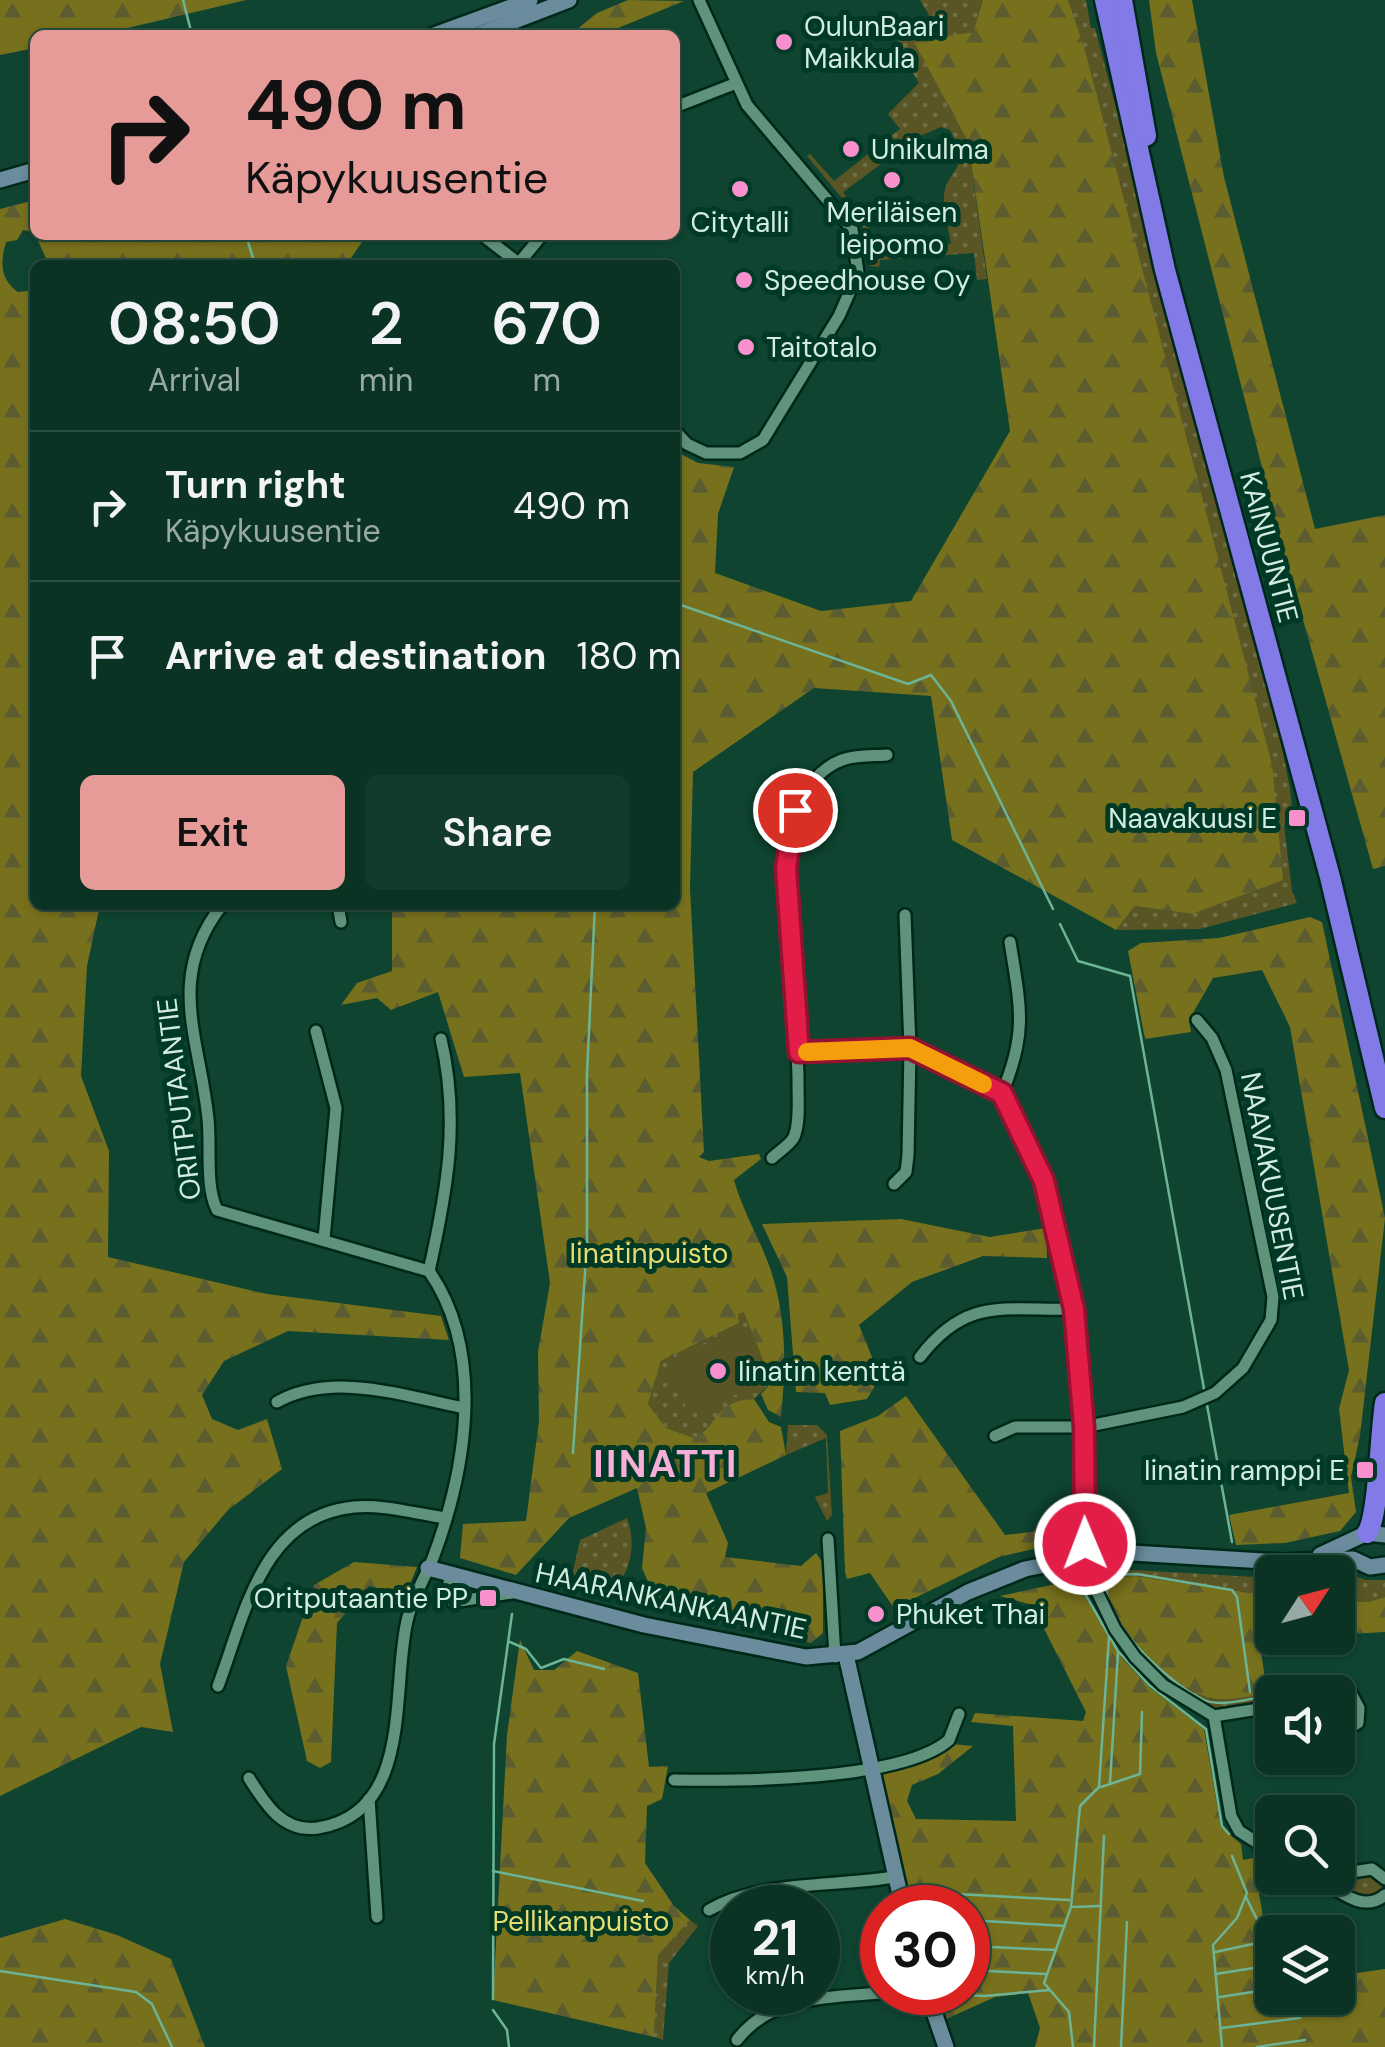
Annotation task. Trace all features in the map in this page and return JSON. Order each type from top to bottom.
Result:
[{"type":"highway","name":"KAINUUNTIE","points":[[1105,0],[1161,253],[1330,877],[1385,1108]]},
{"type":"highway","name":"KAINUUNTIE","points":[[1122,0],[1152,166],[1175,263],[1340,872],[1385,1056]]},
{"type":"highway","points":[[1371,1535],[1376,1520],[1375,1476],[1385,1403]]},
{"type":"street","points":[[448,30],[530,0]]},
{"type":"street","points":[[491,30],[569,0]]},
{"type":"street","points":[[680,436],[706,452],[740,453],[756,446],[768,434],[856,286],[858,256],[852,229],[734,84],[699,0]]},
{"type":"street","points":[[680,105],[734,84]]},
{"type":"street","points":[[0,180],[30,171]]},
{"type":"street","points":[[489,240],[515,260]]},
{"type":"street","points":[[523,260],[538,240]]},
{"type":"street","points":[[772,1158],[794,1137],[799,1052],[786,868],[795,810],[815,781],[839,760],[887,755]]},
{"type":"street","name":"ORITPUTAANTIE","points":[[218,910],[195,959],[188,1004],[208,1116],[214,1204],[224,1216],[324,1239],[429,1271]]},
{"type":"street","points":[[339,910],[341,922]]},
{"type":"street","points":[[894,1184],[906,1172],[910,1048],[905,915]]},
{"type":"street","points":[[1002,1093],[1016,1061],[1022,1023],[1010,942]]},
{"type":"street","name":"NAAVAKUUSENTIE","points":[[994,1436],[1014,1427],[1084,1427],[1183,1407],[1214,1393],[1243,1368],[1270,1320],[1273,1297],[1226,1070],[1212,1038],[1197,1020]]},
{"type":"street","points":[[316,1031],[336,1108],[324,1239]]},
{"type":"street","points":[[250,1778],[273,1813],[301,1830],[340,1821],[369,1799],[394,1753],[404,1633],[412,1598],[446,1518],[460,1459],[464,1408],[463,1360],[453,1318],[429,1271],[453,1147],[451,1079],[442,1039]]},
{"type":"street","points":[[799,1052],[910,1048],[1002,1093],[1044,1181],[1074,1309],[1084,1427],[1085,1567],[1115,1629],[1135,1657],[1164,1685],[1214,1716],[1255,1710]]},
{"type":"street","points":[[920,1357],[935,1337],[964,1314],[1074,1309]]},
{"type":"street","points":[[277,1402],[299,1390],[356,1387],[464,1408]]},
{"type":"street","points":[[218,1686],[269,1555],[293,1530],[318,1514],[356,1506],[446,1518]]},
{"type":"street","points":[[1361,1561],[1358,1553],[1371,1535]]},
{"type":"street","name":"HAARANKANKAANTIE","points":[[1319,1555],[1371,1535]]},
{"type":"street","points":[[828,1540],[840,1656],[896,1885]]},
{"type":"street","name":"HAARANKANKAANTIE","points":[[428,1568],[790,1656],[840,1656],[882,1641],[968,1592],[1025,1569],[1132,1553],[1255,1559]]},
{"type":"street","name":"HAARANKANKAANTIE","points":[[1355,1561],[1370,1568],[1385,1565]]},
{"type":"street","points":[[456,1576],[448,1583],[453,1602],[515,1592]]},
{"type":"street","points":[[1355,1700],[1360,1708],[1355,1726]]},
{"type":"street","points":[[674,1780],[740,1780],[910,1762],[935,1751],[953,1735],[959,1714]]},
{"type":"street","points":[[1214,1716],[1231,1816],[1239,1830],[1255,1841]]},
{"type":"street","points":[[369,1799],[377,1916]]},
{"type":"street","points":[[1355,1871],[1372,1868],[1385,1880]]},
{"type":"street","points":[[709,1910],[724,1902],[771,1892],[894,1877]]},
{"type":"street","points":[[1348,1895],[1361,1902],[1377,1901],[1385,1895]]},
{"type":"street","points":[[737,2040],[752,2020],[776,2007],[860,1996]]},
{"type":"street","points":[[935,2015],[946,2047]]},
{"type":"shaded area","points":[[920,0],[983,0],[973,32],[915,43],[968,142],[987,279],[977,280],[974,253],[880,260],[879,267],[870,266],[868,250],[951,244],[944,196],[957,168],[959,153],[950,130],[941,127],[918,137],[843,192],[869,228],[866,233],[807,156],[810,154],[834,181],[900,129],[888,114],[919,83],[895,44],[929,15]]},
{"type":"shaded area","points":[[1068,0],[1086,0],[1091,28],[1095,28],[1273,705],[1290,788],[1292,807],[1284,825],[1297,903],[1200,929],[1116,930],[1135,906],[1192,914],[1272,764]]},
{"type":"shaded area","points":[[745,1311],[772,1382],[754,1399],[727,1408],[696,1438],[666,1428],[648,1404],[661,1361],[739,1323],[737,1314]]},
{"type":"shaded area","name":"Iinatin kenttä","points":[[746,1327],[769,1380],[689,1415],[666,1361]]},
{"type":"shaded area","points":[[788,1425],[817,1425],[827,1435],[832,1515],[827,1521],[815,1497],[828,1493],[826,1438],[786,1455]]},
{"type":"shaded area","points":[[627,1518],[631,1552],[618,1584],[577,1581],[573,1571],[580,1540]]},
{"type":"shaded area","points":[[1099,1568],[1255,1577],[1255,1594],[1135,1576],[1206,1697],[1255,1695],[1255,1705],[1222,1709],[1200,1705],[1179,1694],[1160,1678],[1127,1635],[1092,1572]]},
{"type":"shaded area","points":[[1355,1576],[1385,1580],[1385,1597],[1355,1601]]},
{"type":"shaded area","points":[[1371,1873],[1380,1876],[1382,1889],[1375,1897],[1360,1898],[1355,1895],[1355,1876]]},
{"type":"shaded area","points":[[690,1920],[698,1926],[669,1963],[663,2040],[654,2037],[658,1955]]},
{"type":"green space","points":[[0,0],[246,0],[119,30],[30,30],[30,49],[0,55]]},
{"type":"green space","points":[[628,0],[684,1],[613,30],[576,30],[597,13]]},
{"type":"green space","name":"Iinatinpuisto","points":[[983,0],[1068,0],[1084,47],[1272,764],[1283,880],[1192,914],[1135,906],[1116,930],[952,840],[931,696],[814,688],[693,772],[690,888],[704,1152],[699,1157],[709,1161],[759,1154],[761,1159],[734,1180],[776,1286],[784,1342],[783,1398],[781,1417],[768,1410],[761,1394],[772,1382],[744,1312],[738,1314],[739,1323],[661,1361],[648,1404],[666,1428],[695,1438],[725,1408],[742,1400],[754,1399],[769,1422],[781,1427],[786,1455],[706,1493],[728,1543],[725,1557],[801,1566],[816,1553],[823,1563],[823,1633],[811,1643],[659,1607],[642,1568],[646,1528],[637,1488],[569,1518],[516,1575],[460,1558],[463,1524],[526,1521],[539,1421],[538,1352],[550,1283],[520,1073],[464,1077],[438,992],[391,1010],[377,998],[341,1005],[357,983],[392,971],[392,910],[680,910],[680,454],[698,463],[734,467],[718,514],[715,573],[821,611],[911,601],[1010,431],[968,142],[914,42],[973,32]]},
{"type":"green space","points":[[1149,0],[1192,0],[1224,177],[1315,529],[1385,515],[1385,866],[1373,869],[1282,545],[1156,53]]},
{"type":"green space","points":[[30,201],[30,231],[23,230],[17,240],[6,242],[2,264],[8,282],[18,292],[30,291],[30,910],[99,910],[87,966],[81,1076],[109,1151],[108,1257],[267,1294],[441,1316],[449,1340],[288,1331],[224,1361],[202,1395],[212,1419],[238,1430],[267,1419],[282,1469],[228,1510],[184,1562],[160,1664],[173,1732],[141,1727],[0,1796],[0,209]]},
{"type":"green space","points":[[37,240],[364,240],[350,260],[47,260]]},
{"type":"green space","points":[[1310,917],[1322,922],[1385,1218],[1360,1436],[1351,1477],[1356,1512],[1340,1531],[1285,1543],[1236,1545],[1229,1515],[1349,1493],[1339,1409],[1349,1370],[1290,1027],[1262,970],[1213,978],[1189,1020],[1191,1032],[1145,1039],[1128,951],[1141,943],[1219,938]]},
{"type":"green space","points":[[901,1219],[990,1237],[1046,1228],[1047,1258],[983,1256],[912,1282],[859,1325],[880,1377],[867,1399],[830,1405],[825,1393],[796,1392],[787,1277],[762,1224]]},
{"type":"green space","points":[[906,1396],[1005,1535],[1063,1528],[1061,1538],[1051,1545],[999,1557],[894,1608],[870,1573],[847,1579],[840,1431],[878,1416]]},
{"type":"green space","points":[[354,1562],[417,1567],[406,1594],[369,1586],[337,1623],[331,1762],[320,1768],[307,1761],[286,1666],[314,1585]]},
{"type":"green space","points":[[1135,1576],[1255,1594],[1255,1655],[1262,1655],[1264,1675],[1255,1675],[1255,1696],[1218,1699],[1204,1696],[1158,1666],[1131,1637],[1112,1604],[1107,1587],[1117,1578]]},
{"type":"green space","points":[[1075,1580],[1122,1658],[1149,1687],[1204,1729],[1221,1827],[1241,1844],[1243,1860],[1253,1858],[1255,1895],[1259,1895],[1263,1915],[1255,1915],[1255,2015],[1355,2015],[1355,1973],[1385,1969],[1385,2047],[1035,2047],[1040,2028],[1028,1993],[990,1999],[990,1885],[906,1885],[877,1775],[927,1761],[952,1744],[973,1746],[938,1774],[912,1785],[907,1801],[916,1819],[1016,1821],[1013,1726],[971,1722],[975,1713],[1083,1721],[1086,1712],[1032,1605],[1000,1596]]},
{"type":"green space","points":[[1385,1597],[1385,1632],[1355,1634],[1355,1601]]},
{"type":"green space","name":"Pellikanpuisto","points":[[520,1640],[534,1670],[554,1670],[577,1651],[638,1673],[649,1767],[668,1766],[662,1799],[647,1806],[645,1863],[674,1906],[690,1920],[658,1955],[654,2037],[493,2000],[507,1735]]},
{"type":"green space","points":[[65,1919],[117,1935],[171,1959],[205,2047],[0,2047],[0,1938]]},
{"type":"waterway","points":[[183,0],[191,30]]},
{"type":"waterway","points":[[248,240],[254,260]]},
{"type":"waterway","points":[[680,605],[908,684],[931,675],[951,701],[1053,909]]},
{"type":"waterway","points":[[573,1453],[587,1242],[587,1073],[595,910]]},
{"type":"waterway","points":[[1060,924],[1078,961],[1130,976],[1204,1389]]},
{"type":"waterway","points":[[1207,1405],[1232,1542]]},
{"type":"waterway","points":[[1250,1692],[1237,1597],[1232,1590],[1137,1574],[1109,1575],[1111,1609],[1137,1646],[1171,1679],[1215,1703],[1255,1698]]},
{"type":"waterway","points":[[1077,1580],[1118,1651],[1149,1685],[1206,1729],[1222,1826],[1229,1834]]},
{"type":"waterway","points":[[493,1999],[494,1744],[512,1614]]},
{"type":"waterway","points":[[1073,2047],[1069,2012],[1044,1983],[1071,1907],[1080,1806],[1099,1787],[1109,1637]]},
{"type":"waterway","points":[[510,1642],[526,1649],[541,1668],[564,1659],[604,1669]]},
{"type":"waterway","points":[[1110,1783],[1118,1653]]},
{"type":"waterway","points":[[1101,1787],[1140,1774],[1142,1712]]},
{"type":"waterway","points":[[1094,2047],[1104,1836]]},
{"type":"waterway","points":[[1222,2047],[1213,1945],[1237,1918],[1247,1893],[1232,1856]]},
{"type":"waterway","points":[[493,1871],[643,1901]]},
{"type":"waterway","points":[[990,1896],[1069,1900]]},
{"type":"waterway","points":[[1246,1897],[1255,1915]]},
{"type":"waterway","points":[[1073,1907],[1100,1906]]},
{"type":"waterway","points":[[990,1921],[1065,1926]]},
{"type":"waterway","points":[[1121,2047],[1127,1922]]},
{"type":"waterway","points":[[1215,1952],[1255,1944]]},
{"type":"waterway","points":[[990,1947],[1056,1950]]},
{"type":"waterway","points":[[1216,1974],[1255,1968]]},
{"type":"waterway","points":[[0,1971],[136,1992],[152,2004],[172,2047]]},
{"type":"waterway","points":[[990,1971],[1046,1974]]},
{"type":"waterway","points":[[990,1995],[1050,1990]]},
{"type":"waterway","points":[[1220,1997],[1255,1992]]},
{"type":"waterway","points":[[493,2010],[507,2030],[509,2047]]},
{"type":"waterway","points":[[1222,2028],[1300,2018]]},
{"type":"waterway","points":[[1257,2047],[1305,2040]]},
{"type":"slow traffic","points":[[807,1052],[910,1048],[983,1084]]},
{"type":"place","name":"OulunBaari Maikkula","points":[[784,42]]},
{"type":"place","name":"Unikulma","points":[[851,149]]},
{"type":"place","name":"Meriläisen leipomo","points":[[892,180]]},
{"type":"place","name":"Citytalli","points":[[740,189]]},
{"type":"place","name":"Speedhouse Oy","points":[[744,280]]},
{"type":"place","name":"Taitotalo","points":[[746,347]]},
{"type":"place","name":"Naavakuusi E","points":[[1297,818]]},
{"type":"place","name":"Iinatin kenttä","points":[[718,1371]]},
{"type":"place","name":"Iinatin ramppi E","points":[[1365,1470]]},
{"type":"place","name":"Oritputaantie PP","points":[[488,1598]]},
{"type":"place","name":"Phuket Thai","points":[[876,1614]]},
{"type":"district","name":"IINATTI","points":[[666,1464]]},
{"type":"route","points":[[795,810],[786,868],[799,1052],[910,1048],[1002,1093],[1044,1181],[1074,1309],[1084,1427],[1085,1544]]}]
